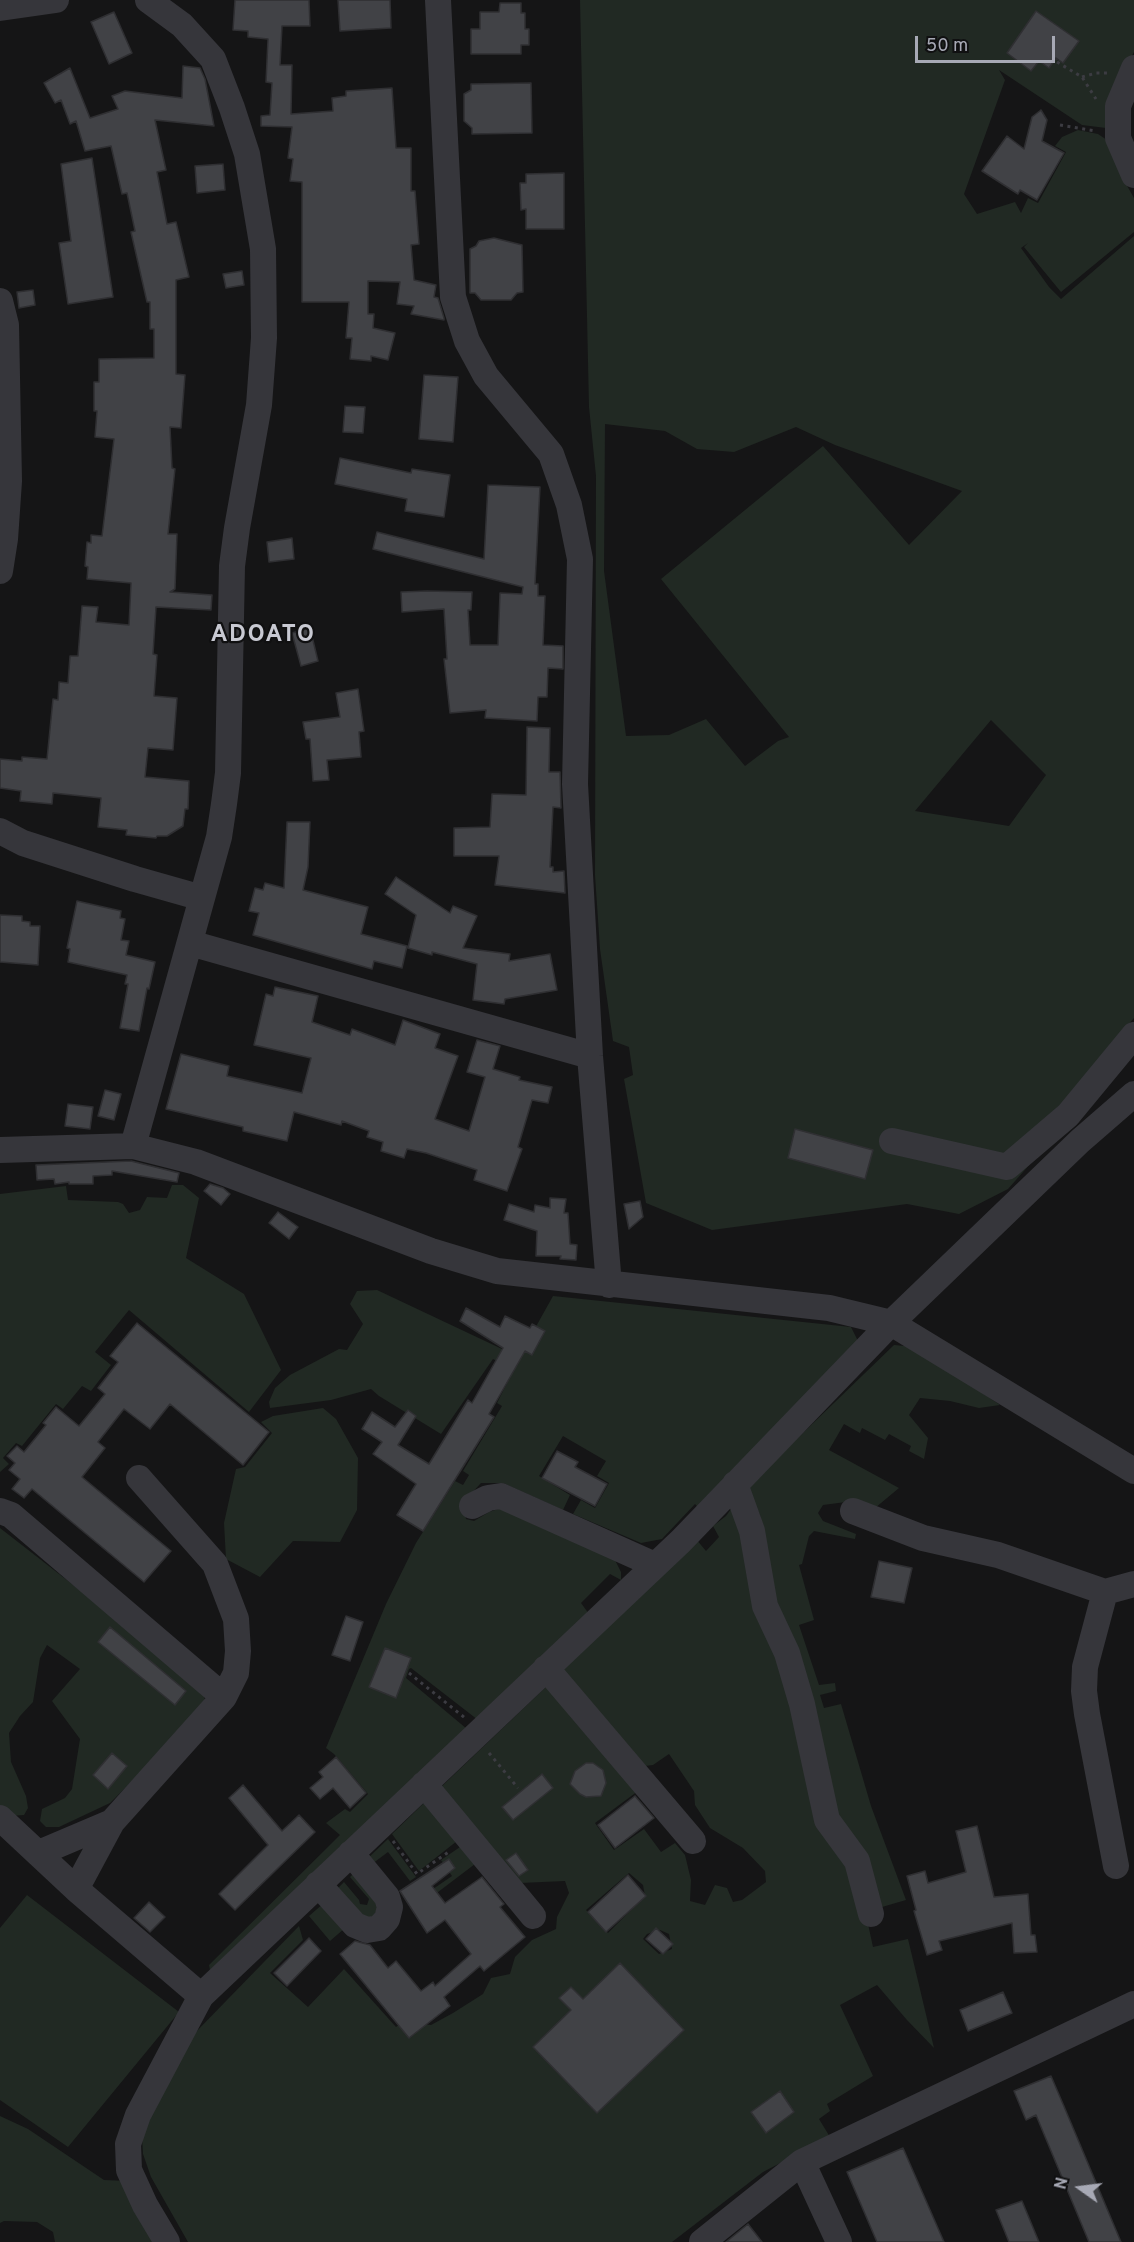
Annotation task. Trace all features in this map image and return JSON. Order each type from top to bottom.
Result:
[{"type":"street","points":[[0,8],[56,0]]},
{"type":"street","points":[[133,1146],[219,837],[228,773],[232,566],[259,405],[264,338],[263,249],[247,154],[213,59],[182,25],[148,0]]},
{"type":"street","points":[[438,0],[453,297],[467,341],[486,376],[551,454],[569,505],[580,560],[576,784],[590,1056],[609,1285]]},
{"type":"street","points":[[1134,68],[1118,106],[1118,138],[1134,175]]},
{"type":"street","points":[[0,301],[6,325],[5,539],[0,571]]},
{"type":"street","points":[[0,831],[35,847],[202,898]]},
{"type":"street","points":[[190,943],[590,1056]]},
{"type":"street","points":[[892,1140],[1007,1167],[1068,1115],[1134,1035]]},
{"type":"street","points":[[167,2242],[145,2205],[129,2170],[128,2144],[143,2106],[201,1996],[655,1565],[891,1323],[1080,1141],[1134,1094]]},
{"type":"street","points":[[0,1150],[133,1146],[196,1162],[431,1251],[496,1271],[829,1308],[891,1323],[1134,1471]]},
{"type":"street","points":[[76,1889],[112,1822],[224,1697],[236,1673],[238,1651],[236,1619],[215,1564],[139,1478]]},
{"type":"street","points":[[735,1484],[752,1531],[765,1606],[787,1653],[802,1704],[827,1820],[857,1861],[871,1914]]},
{"type":"street","points":[[472,1506],[488,1498],[501,1496],[655,1565]]},
{"type":"street","points":[[0,1511],[10,1515],[224,1697]]},
{"type":"street","points":[[853,1511],[923,1538],[998,1555],[1105,1592],[1134,1584]]},
{"type":"street","points":[[1105,1592],[1085,1667],[1084,1691],[1116,1866]]},
{"type":"street","points":[[546,1668],[693,1841]]},
{"type":"street","points":[[424,1784],[533,1916]]},
{"type":"street","points":[[0,1818],[76,1889],[201,1996]]},
{"type":"street","points":[[39,1853],[112,1822]]},
{"type":"street","points":[[318,1884],[356,1925],[367,1930],[379,1928],[387,1919],[390,1907],[387,1898],[351,1853]]},
{"type":"street","points":[[702,2242],[802,2163],[1134,2004]]},
{"type":"street","points":[[802,2163],[839,2242]]},
{"type":"path","points":[[1057,62],[1082,77]]},
{"type":"path","points":[[1060,125],[1090,129],[1118,138]]},
{"type":"path","points":[[410,1672],[477,1733],[518,1788]]},
{"type":"path","points":[[381,1824],[417,1874],[469,1838]]},
{"type":"shaded area","points":[[580,0],[1134,0],[1134,52],[1118,83],[1106,128],[1082,125],[999,70],[1005,80],[964,194],[977,214],[1015,202],[1021,213],[1028,198],[1038,203],[1066,152],[1055,146],[1062,137],[1078,130],[1098,134],[1110,142],[1121,175],[1134,198],[1134,232],[1061,292],[1024,247],[1028,243],[1021,248],[1049,287],[1061,299],[1134,236],[1134,1018],[1125,1028],[1127,1054],[1008,1189],[959,1214],[907,1204],[712,1230],[646,1203],[624,1079],[633,1075],[629,1047],[613,1041],[600,949],[595,875],[596,476],[589,407]],"holes":[[[605,424],[665,431],[697,449],[734,452],[796,427],[835,445],[962,491],[909,545],[823,446],[661,579],[789,737],[778,741],[745,766],[706,719],[669,735],[626,736],[604,571]],[[991,720],[1046,775],[1009,826],[915,811]]]},
{"type":"shaded area","points":[[172,1185],[183,1185],[199,1198],[186,1258],[244,1294],[281,1370],[249,1412],[129,1310],[95,1352],[111,1365],[91,1391],[82,1386],[63,1409],[56,1404],[22,1446],[16,1443],[3,1458],[9,1464],[0,1472],[0,1194],[66,1186],[68,1200],[118,1202],[123,1204],[129,1213],[140,1210],[147,1197],[167,1198]]},
{"type":"shaded area","points":[[377,1290],[519,1357],[553,1296],[851,1327],[858,1341],[698,1507],[695,1504],[662,1539],[641,1543],[573,1514],[581,1500],[595,1508],[609,1483],[597,1476],[606,1461],[563,1436],[539,1476],[570,1495],[563,1510],[503,1483],[481,1483],[469,1496],[464,1509],[466,1519],[474,1521],[501,1508],[615,1560],[621,1572],[621,1580],[610,1574],[581,1603],[589,1614],[478,1720],[411,1668],[409,1669],[406,1678],[467,1729],[210,1970],[209,1965],[340,1835],[326,1823],[345,1809],[350,1812],[368,1794],[334,1754],[326,1748],[386,1604],[416,1543],[455,1481],[463,1485],[469,1475],[463,1471],[502,1406],[497,1403],[514,1369],[493,1359],[441,1434],[371,1389],[331,1400],[270,1408],[269,1402],[275,1388],[290,1375],[339,1349],[347,1350],[363,1324],[350,1304],[357,1291]]},
{"type":"shaded area","points":[[894,1345],[915,1347],[1000,1405],[979,1408],[950,1401],[920,1398],[909,1415],[928,1438],[924,1459],[909,1451],[911,1446],[889,1434],[885,1440],[862,1428],[860,1433],[844,1424],[829,1450],[899,1488],[875,1508],[846,1502],[823,1505],[818,1513],[823,1521],[856,1534],[855,1539],[814,1531],[809,1536],[802,1564],[799,1565],[814,1620],[799,1625],[819,1685],[835,1683],[836,1691],[820,1695],[824,1708],[841,1704],[871,1806],[906,1900],[882,1907],[843,1832],[770,1601],[760,1515],[746,1488]]},
{"type":"shaded area","points":[[323,1408],[336,1419],[358,1458],[357,1510],[340,1542],[293,1541],[260,1577],[226,1559],[224,1523],[236,1469],[245,1467],[272,1433],[261,1422],[273,1416]]},
{"type":"shaded area","points":[[734,1505],[810,1747],[855,1864],[873,1947],[908,1939],[934,2048],[877,1985],[840,2005],[873,2076],[827,2104],[830,2111],[819,2119],[830,2137],[763,2172],[672,2242],[188,2242],[151,2177],[143,2154],[142,2137],[149,2116],[191,2037],[299,1926],[303,1940],[270,1973],[308,2007],[344,1969],[396,2027],[414,2014],[423,2024],[431,2025],[453,2013],[483,1994],[491,1978],[510,1974],[515,1957],[532,1940],[556,1929],[557,1917],[569,1893],[565,1881],[520,1883],[440,1788],[550,1683],[638,1791],[595,1823],[614,1850],[644,1829],[661,1852],[675,1843],[685,1855],[691,1880],[690,1901],[705,1905],[715,1885],[727,1888],[733,1902],[742,1900],[766,1882],[765,1871],[743,1848],[710,1828],[695,1805],[694,1791],[669,1754],[653,1765],[637,1767],[561,1670],[696,1539],[706,1551],[719,1537],[713,1526],[726,1516]],"holes":[[[629,1873],[643,1885],[645,1896],[608,1933],[586,1910]],[[660,1930],[669,1934],[672,1949],[659,1954],[643,1939],[647,1934]]]},
{"type":"shaded area","points":[[0,1528],[185,1672],[203,1689],[206,1708],[110,1803],[59,1827],[46,1827],[40,1821],[42,1809],[65,1798],[72,1789],[80,1739],[52,1701],[80,1669],[47,1645],[40,1658],[33,1702],[9,1733],[11,1762],[26,1796],[28,1808],[24,1815],[10,1816],[0,1810]]},
{"type":"shaded area","points":[[427,1800],[457,1841],[419,1871],[392,1834]]},
{"type":"shaded area","points":[[388,1839],[416,1877],[410,1881],[388,1852],[372,1864],[367,1859]]},
{"type":"shaded area","points":[[460,1847],[475,1864],[421,1905],[417,1900],[452,1876],[441,1860]]},
{"type":"shaded area","points":[[356,1871],[379,1907],[373,1916],[368,1918],[362,1916],[338,1888],[344,1882],[360,1904],[367,1905],[369,1899],[350,1877]]},
{"type":"shaded area","points":[[27,1895],[179,2012],[68,2147],[0,2100],[0,1928]]},
{"type":"shaded area","points":[[324,1903],[345,1928],[330,1941],[309,1916]]},
{"type":"shaded area","points":[[0,2116],[28,2129],[104,2180],[127,2181],[158,2242],[55,2242],[53,2232],[37,2222],[4,2221],[0,2223]]},
{"type":"building","points":[[235,0],[309,0],[310,26],[282,26],[280,65],[292,65],[291,114],[333,111],[332,98],[346,96],[346,91],[392,88],[396,148],[411,148],[411,191],[415,191],[419,244],[411,245],[414,280],[436,285],[434,297],[438,298],[444,320],[411,314],[414,306],[397,304],[400,282],[368,281],[368,314],[374,314],[373,328],[395,333],[388,360],[371,356],[371,361],[350,359],[352,338],[346,338],[349,302],[302,302],[302,182],[290,181],[293,159],[288,158],[292,127],[261,126],[261,116],[270,115],[272,83],[266,82],[268,39],[248,37],[248,31],[233,30]]},
{"type":"building","points":[[338,0],[390,0],[391,28],[340,31]]},
{"type":"building","points":[[500,3],[521,3],[521,13],[525,13],[525,29],[529,29],[529,45],[521,45],[521,54],[471,54],[471,29],[480,29],[480,12],[499,12]]},
{"type":"building","points":[[1036,11],[1079,41],[1063,63],[1056,58],[1049,68],[1039,61],[1031,71],[1007,53]]},
{"type":"building","points":[[114,12],[132,53],[109,64],[91,22]]},
{"type":"building","points":[[183,66],[200,68],[205,79],[214,126],[155,120],[166,170],[157,172],[167,224],[176,222],[189,277],[176,280],[176,374],[185,375],[181,428],[170,427],[172,468],[175,469],[168,534],[177,534],[175,589],[170,592],[212,595],[211,610],[156,607],[153,654],[157,655],[154,696],[177,698],[173,750],[148,748],[145,777],[189,781],[188,809],[185,809],[183,826],[167,836],[156,838],[126,835],[127,830],[98,827],[101,798],[53,793],[52,804],[20,801],[21,791],[0,788],[0,759],[22,761],[22,757],[47,759],[53,699],[58,700],[59,682],[68,683],[70,656],[78,656],[82,606],[98,607],[96,622],[129,625],[131,583],[87,579],[88,567],[85,566],[87,542],[91,543],[91,535],[102,536],[114,439],[95,437],[97,411],[94,411],[94,382],[99,382],[99,359],[154,358],[154,329],[150,329],[150,302],[147,302],[131,232],[135,231],[127,193],[122,194],[111,146],[85,151],[76,121],[70,124],[61,100],[55,103],[44,83],[70,68],[90,118],[118,109],[112,96],[125,91],[182,98]]},
{"type":"building","points":[[531,83],[532,133],[472,134],[472,128],[464,121],[464,94],[471,90],[471,84]]},
{"type":"building","points":[[1041,110],[1047,120],[1042,141],[1064,153],[1037,200],[1020,190],[1018,194],[982,171],[1007,136],[1024,149],[1032,117]]},
{"type":"building","points":[[92,158],[113,297],[68,304],[59,243],[71,241],[61,164]]},
{"type":"building","points":[[223,164],[225,190],[197,193],[195,166]]},
{"type":"building","points":[[564,173],[564,229],[526,229],[526,209],[521,210],[520,183],[526,183],[526,174]]},
{"type":"building","points":[[494,238],[522,245],[523,292],[517,293],[511,300],[481,300],[475,293],[470,293],[470,249],[479,241]]},
{"type":"building","points":[[242,271],[244,285],[226,288],[223,274]]},
{"type":"building","points":[[33,290],[35,305],[19,308],[17,292]]},
{"type":"building","points":[[424,375],[458,377],[453,442],[419,439]]},
{"type":"building","points":[[345,406],[365,407],[363,433],[343,432]]},
{"type":"building","points":[[340,458],[411,473],[412,469],[450,475],[444,517],[405,511],[407,499],[335,484]]},
{"type":"building","points":[[488,485],[540,487],[535,584],[538,584],[538,596],[545,596],[543,645],[563,646],[563,669],[548,668],[547,697],[538,697],[537,721],[485,718],[486,710],[450,713],[444,659],[447,659],[444,609],[402,612],[401,592],[472,592],[471,610],[468,610],[470,645],[498,645],[500,593],[522,594],[523,587],[373,549],[377,532],[484,559]]},
{"type":"building","points":[[292,538],[294,559],[269,562],[267,542]]},
{"type":"building","points":[[310,628],[318,661],[301,666],[292,633]]},
{"type":"building","points":[[358,689],[364,731],[359,732],[361,757],[327,760],[329,780],[313,781],[310,739],[306,739],[303,722],[340,717],[336,693]]},
{"type":"building","points":[[527,727],[550,728],[549,772],[560,772],[561,808],[553,807],[550,867],[553,867],[553,872],[564,871],[565,893],[495,885],[499,856],[454,856],[454,828],[490,827],[492,794],[526,795]]},
{"type":"building","points":[[287,822],[310,822],[308,867],[303,890],[368,907],[361,934],[407,946],[402,968],[374,961],[372,969],[253,935],[259,913],[249,911],[255,888],[263,890],[265,883],[284,888]]},
{"type":"building","points":[[396,877],[450,913],[453,906],[477,916],[463,948],[510,954],[509,961],[550,954],[557,990],[505,999],[504,1004],[473,1000],[477,964],[408,948],[416,915],[385,894]]},
{"type":"building","points":[[77,901],[121,911],[120,918],[125,919],[121,940],[129,941],[126,955],[155,962],[149,989],[147,988],[139,1031],[120,1028],[128,984],[125,984],[127,975],[68,962],[70,949],[67,948]]},
{"type":"building","points":[[0,915],[22,916],[22,921],[30,922],[30,926],[40,926],[38,965],[0,962]]},
{"type":"building","points":[[275,987],[318,996],[312,1022],[350,1035],[352,1029],[395,1045],[403,1020],[440,1034],[435,1048],[458,1056],[435,1119],[469,1131],[485,1077],[467,1072],[477,1040],[500,1046],[493,1069],[520,1077],[519,1080],[552,1087],[548,1103],[532,1100],[518,1147],[522,1149],[507,1191],[474,1180],[477,1170],[426,1153],[407,1149],[404,1158],[381,1151],[383,1142],[367,1137],[369,1131],[342,1121],[341,1125],[294,1112],[287,1141],[243,1131],[243,1127],[166,1109],[181,1054],[229,1066],[227,1076],[302,1093],[311,1058],[254,1045],[266,994],[273,996]]},
{"type":"building","points":[[105,1090],[121,1094],[114,1120],[98,1116]]},
{"type":"building","points":[[68,1104],[93,1107],[90,1129],[65,1126]]},
{"type":"building","points":[[795,1129],[873,1150],[865,1179],[788,1158]]},
{"type":"building","points":[[131,1161],[179,1173],[177,1182],[112,1171],[112,1175],[93,1176],[93,1184],[69,1184],[69,1182],[55,1184],[54,1179],[37,1180],[36,1165]]},
{"type":"building","points":[[210,1184],[223,1188],[230,1194],[221,1205],[204,1191]]},
{"type":"building","points":[[550,1198],[566,1199],[564,1213],[568,1213],[570,1244],[577,1245],[576,1260],[560,1259],[561,1256],[536,1256],[537,1231],[504,1220],[509,1204],[534,1212],[535,1205],[550,1208]]},
{"type":"building","points":[[640,1201],[643,1217],[629,1229],[624,1204]]},
{"type":"building","points":[[278,1212],[298,1227],[289,1239],[269,1223]]},
{"type":"building","points":[[466,1308],[500,1327],[505,1316],[530,1328],[532,1324],[545,1331],[532,1355],[525,1351],[489,1414],[494,1417],[423,1531],[397,1515],[416,1484],[373,1454],[382,1442],[362,1429],[372,1412],[395,1427],[408,1410],[416,1416],[398,1445],[429,1464],[468,1400],[472,1403],[503,1348],[460,1321]]},
{"type":"building","points":[[137,1323],[269,1432],[243,1465],[170,1404],[150,1429],[124,1409],[98,1442],[105,1448],[82,1477],[171,1551],[144,1582],[32,1489],[24,1498],[12,1489],[20,1479],[9,1470],[15,1463],[7,1456],[17,1446],[24,1452],[46,1425],[43,1423],[56,1407],[79,1426],[105,1394],[98,1388],[118,1362],[110,1356]]},
{"type":"building","points":[[557,1451],[578,1462],[575,1467],[607,1484],[595,1506],[542,1478]]},
{"type":"building","points":[[879,1561],[912,1568],[904,1603],[871,1597]]},
{"type":"building","points":[[346,1616],[363,1622],[350,1661],[332,1655]]},
{"type":"building","points":[[110,1627],[186,1691],[175,1705],[98,1642]]},
{"type":"building","points":[[385,1648],[411,1658],[396,1698],[369,1687]]},
{"type":"building","points":[[112,1753],[127,1766],[108,1789],[93,1775]]},
{"type":"building","points":[[336,1757],[366,1793],[350,1808],[333,1788],[320,1799],[310,1788],[323,1777],[319,1772]]},
{"type":"building","points":[[586,1763],[593,1763],[603,1770],[606,1783],[601,1796],[586,1797],[570,1784],[575,1771]]},
{"type":"building","points":[[542,1774],[553,1788],[513,1820],[502,1807]]},
{"type":"building","points":[[243,1785],[282,1831],[299,1815],[315,1832],[235,1910],[219,1894],[268,1845],[229,1798]]},
{"type":"building","points":[[635,1796],[654,1818],[615,1848],[598,1825]]},
{"type":"building","points":[[977,1826],[994,1897],[1028,1894],[1031,1935],[1035,1935],[1037,1952],[1014,1953],[1012,1923],[939,1941],[942,1950],[927,1955],[914,1911],[916,1910],[907,1876],[925,1871],[928,1883],[966,1872],[956,1831]]},
{"type":"building","points":[[516,1853],[528,1870],[519,1876],[506,1860]]},
{"type":"building","points":[[449,1859],[455,1868],[432,1886],[445,1903],[482,1877],[504,1904],[500,1907],[525,1937],[484,1971],[480,1966],[444,1997],[450,2006],[409,2038],[340,1954],[355,1941],[370,1945],[388,1968],[396,1961],[421,1991],[433,1982],[435,1986],[471,1954],[445,1920],[427,1933],[400,1891]]},
{"type":"building","points":[[628,1875],[646,1896],[606,1932],[588,1912]]},
{"type":"building","points":[[149,1902],[165,1917],[150,1932],[134,1918]]},
{"type":"building","points":[[656,1928],[673,1944],[663,1954],[646,1939]]},
{"type":"building","points":[[309,1938],[321,1951],[287,1986],[274,1973]]},
{"type":"building","points":[[620,1963],[684,2030],[597,2113],[533,2047],[571,2010],[559,1998],[571,1987],[583,1999]]},
{"type":"building","points":[[1003,1992],[1012,2013],[968,2031],[960,2010]]},
{"type":"building","points":[[1051,2076],[1121,2242],[1089,2242],[1036,2115],[1026,2120],[1014,2091]]},
{"type":"building","points":[[780,2091],[794,2112],[766,2133],[751,2112]]},
{"type":"building","points":[[903,2148],[944,2242],[877,2242],[847,2172]]},
{"type":"building","points":[[1022,2201],[1039,2242],[1009,2242],[996,2210]]},
{"type":"building","points":[[748,2224],[762,2242],[726,2242]]},
{"type":"district","name":"ADOATO","points":[[263,636]]}]
